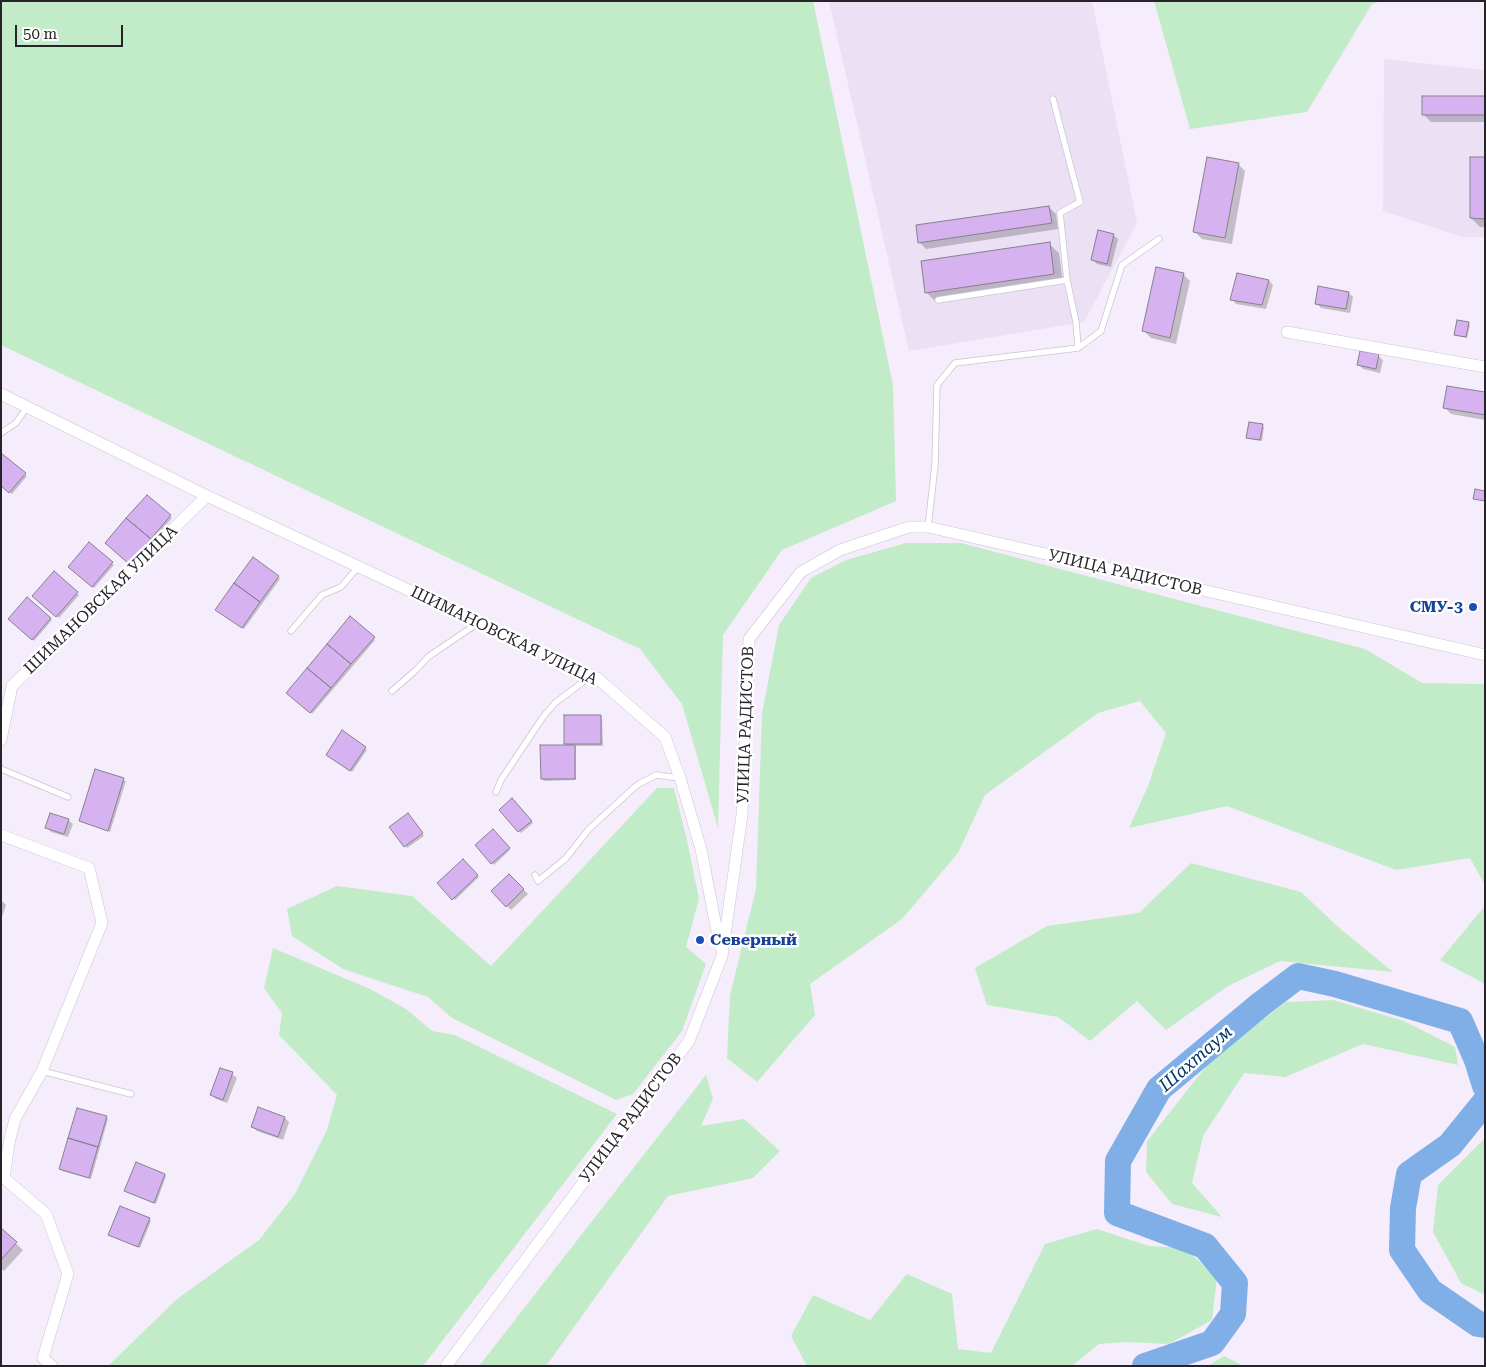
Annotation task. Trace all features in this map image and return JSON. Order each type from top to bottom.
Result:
[{"type":"street","points":[[1287,332],[1485,367]]},
{"type":"street","name":"ШИМАНОВСКАЯ УЛИЦА","points":[[1,394],[208,496],[597,678],[664,737],[680,778],[701,849],[722,956]]},
{"type":"street","name":"ШИМАНОВСКАЯ УЛИЦА","points":[[1,740],[12,686],[208,496]]},
{"type":"street","name":"УЛИЦА РАДИСТОВ","points":[[446,1366],[689,1041],[722,956],[742,816],[749,639],[801,572],[848,547],[909,527],[928,528],[1485,654]]},
{"type":"street","points":[[1,835],[89,868],[102,923],[42,1071],[15,1118],[4,1178],[46,1214],[68,1274],[43,1358],[52,1366]]},
{"type":"lane","points":[[1053,100],[1080,202],[1060,213],[1078,348]]},
{"type":"lane","points":[[928,528],[935,465],[937,385],[955,363],[1078,348],[1101,331],[1122,265],[1159,239]]},
{"type":"lane","points":[[938,300],[1068,280]]},
{"type":"lane","points":[[1,433],[16,422],[27,407]]},
{"type":"lane","points":[[291,631],[322,595],[341,587],[358,567]]},
{"type":"lane","points":[[392,691],[428,657],[478,622]]},
{"type":"lane","points":[[496,792],[501,780],[543,717],[555,703],[591,676]]},
{"type":"lane","points":[[1,769],[68,797]]},
{"type":"lane","points":[[535,875],[538,881],[566,858],[589,829],[637,785],[656,775],[680,778]]},
{"type":"lane","points":[[42,1071],[131,1094]]},
{"type":"shaded area","points":[[829,1],[1092,1],[1137,223],[1084,322],[909,351]]},
{"type":"shaded area","points":[[1384,59],[1485,70],[1485,237],[1462,237],[1383,211]]},
{"type":"green space","points":[[1,1],[813,1],[893,385],[896,501],[782,550],[723,635],[718,828],[682,704],[640,649],[1,345]]},
{"type":"green space","points":[[1154,1],[1381,1],[1372,4],[1307,112],[1190,129]]},
{"type":"green space","points":[[906,543],[961,543],[1365,649],[1422,683],[1485,684],[1485,885],[1470,858],[1396,870],[1227,806],[1129,828],[1148,786],[1166,733],[1140,701],[1098,713],[985,795],[958,853],[902,919],[810,984],[815,1015],[757,1082],[727,1058],[730,995],[756,889],[762,713],[779,625],[811,578],[846,560]]},
{"type":"green space","points":[[657,788],[674,788],[699,899],[686,947],[706,964],[682,1031],[633,1094],[616,1100],[452,1018],[428,997],[343,969],[292,936],[287,909],[337,886],[412,896],[491,966]]},
{"type":"green space","points":[[1191,863],[1301,892],[1337,926],[1393,972],[1280,961],[1228,986],[1166,1030],[1137,1001],[1090,1041],[1058,1017],[987,1005],[975,968],[1047,926],[1139,913]]},
{"type":"green space","points":[[1485,906],[1485,989],[1483,983],[1440,960]]},
{"type":"green space","points":[[273,948],[370,989],[406,1009],[432,1031],[455,1035],[617,1114],[423,1366],[108,1366],[177,1299],[259,1240],[295,1194],[327,1130],[337,1095],[279,1035],[282,1013],[264,988]]},
{"type":"green space","points":[[1333,1000],[1404,1021],[1455,1047],[1458,1065],[1363,1044],[1285,1077],[1244,1073],[1203,1136],[1192,1183],[1222,1217],[1172,1204],[1146,1172],[1147,1141],[1212,1059],[1286,1002]]},
{"type":"green space","points":[[706,1075],[713,1099],[701,1126],[744,1119],[780,1151],[753,1178],[668,1196],[546,1366],[479,1366]]},
{"type":"green space","points":[[1485,1138],[1485,1295],[1461,1283],[1433,1232],[1438,1185]]},
{"type":"green space","points":[[1097,1229],[1149,1246],[1185,1248],[1217,1278],[1212,1320],[1169,1344],[1126,1342],[1099,1344],[1072,1366],[807,1366],[791,1336],[813,1295],[870,1320],[907,1274],[952,1294],[958,1349],[991,1353],[1045,1244]]},
{"type":"green space","points":[[1224,1356],[1244,1366],[1208,1366]]},
{"type":"building","points":[[1422,96],[1485,96],[1485,115],[1422,115]]},
{"type":"building","points":[[1207,157],[1239,163],[1225,238],[1193,232]]},
{"type":"building","points":[[1470,157],[1485,157],[1485,219],[1470,218]]},
{"type":"building","points":[[1049,206],[1052,223],[918,243],[916,225]]},
{"type":"building","points":[[1098,230],[1114,234],[1107,264],[1091,260]]},
{"type":"building","points":[[1050,242],[1054,274],[925,293],[921,261]]},
{"type":"building","points":[[1156,267],[1184,273],[1170,338],[1142,331]]},
{"type":"building","points":[[1237,273],[1269,280],[1262,305],[1230,300]]},
{"type":"building","points":[[1318,286],[1349,292],[1346,309],[1315,304]]},
{"type":"building","points":[[1457,320],[1469,322],[1466,337],[1454,335]]},
{"type":"building","points":[[1360,351],[1379,354],[1376,369],[1357,365]]},
{"type":"building","points":[[1447,386],[1485,392],[1485,415],[1443,408]]},
{"type":"building","points":[[1249,422],[1263,424],[1260,440],[1246,438]]},
{"type":"building","points":[[1,453],[26,473],[9,493],[1,486]]},
{"type":"building","points":[[1475,489],[1485,491],[1485,501],[1473,499]]},
{"type":"building","points":[[147,495],[171,515],[151,539],[126,518]]},
{"type":"building","points":[[126,518],[151,539],[129,564],[105,543]]},
{"type":"building","points":[[89,542],[113,562],[92,587],[68,567]]},
{"type":"building","points":[[253,557],[279,576],[260,602],[234,583]]},
{"type":"building","points":[[54,571],[78,592],[56,617],[32,596]]},
{"type":"building","points":[[234,583],[260,602],[242,628],[215,610]]},
{"type":"building","points":[[27,597],[51,618],[32,640],[8,619]]},
{"type":"building","points":[[350,616],[375,637],[351,664],[327,644]]},
{"type":"building","points":[[327,644],[351,664],[331,688],[307,668]]},
{"type":"building","points":[[307,668],[331,688],[310,713],[286,693]]},
{"type":"building","points":[[564,715],[601,715],[601,744],[564,744]]},
{"type":"building","points":[[342,730],[366,747],[350,771],[326,755]]},
{"type":"building","points":[[540,745],[575,745],[575,779],[541,779]]},
{"type":"building","points":[[95,769],[124,778],[108,831],[79,821]]},
{"type":"building","points":[[512,798],[532,821],[518,832],[499,810]]},
{"type":"building","points":[[50,813],[69,819],[64,834],[45,828]]},
{"type":"building","points":[[408,813],[423,833],[404,847],[389,827]]},
{"type":"building","points":[[493,829],[510,848],[491,864],[475,845]]},
{"type":"building","points":[[463,859],[478,875],[452,900],[437,883]]},
{"type":"building","points":[[509,874],[524,889],[506,907],[491,891]]},
{"type":"building","points":[[220,1068],[233,1072],[223,1100],[210,1095]]},
{"type":"building","points":[[258,1107],[285,1117],[278,1137],[251,1127]]},
{"type":"building","points":[[77,1108],[107,1116],[98,1147],[68,1138]]},
{"type":"building","points":[[68,1138],[98,1147],[89,1178],[59,1169]]},
{"type":"building","points":[[136,1162],[165,1174],[154,1203],[124,1191]]},
{"type":"building","points":[[120,1206],[150,1218],[138,1247],[108,1235]]},
{"type":"building","points":[[1,1228],[17,1242],[1,1260]]},
{"type":"waterway","name":"Шахтаум","points":[[1145,1366],[1212,1343],[1233,1314],[1235,1283],[1205,1246],[1117,1213],[1118,1161],[1159,1089],[1261,1004],[1298,976],[1335,984],[1460,1021],[1477,1060],[1485,1086]]},
{"type":"waterway","name":"Шахтаум","points":[[1485,1102],[1450,1145],[1409,1174],[1403,1208],[1402,1250],[1430,1291],[1478,1324],[1485,1325]]},
{"type":"place","name":"СМУ-3","points":[[1473,607]]},
{"type":"place","name":"Северный","points":[[700,940]]}]
